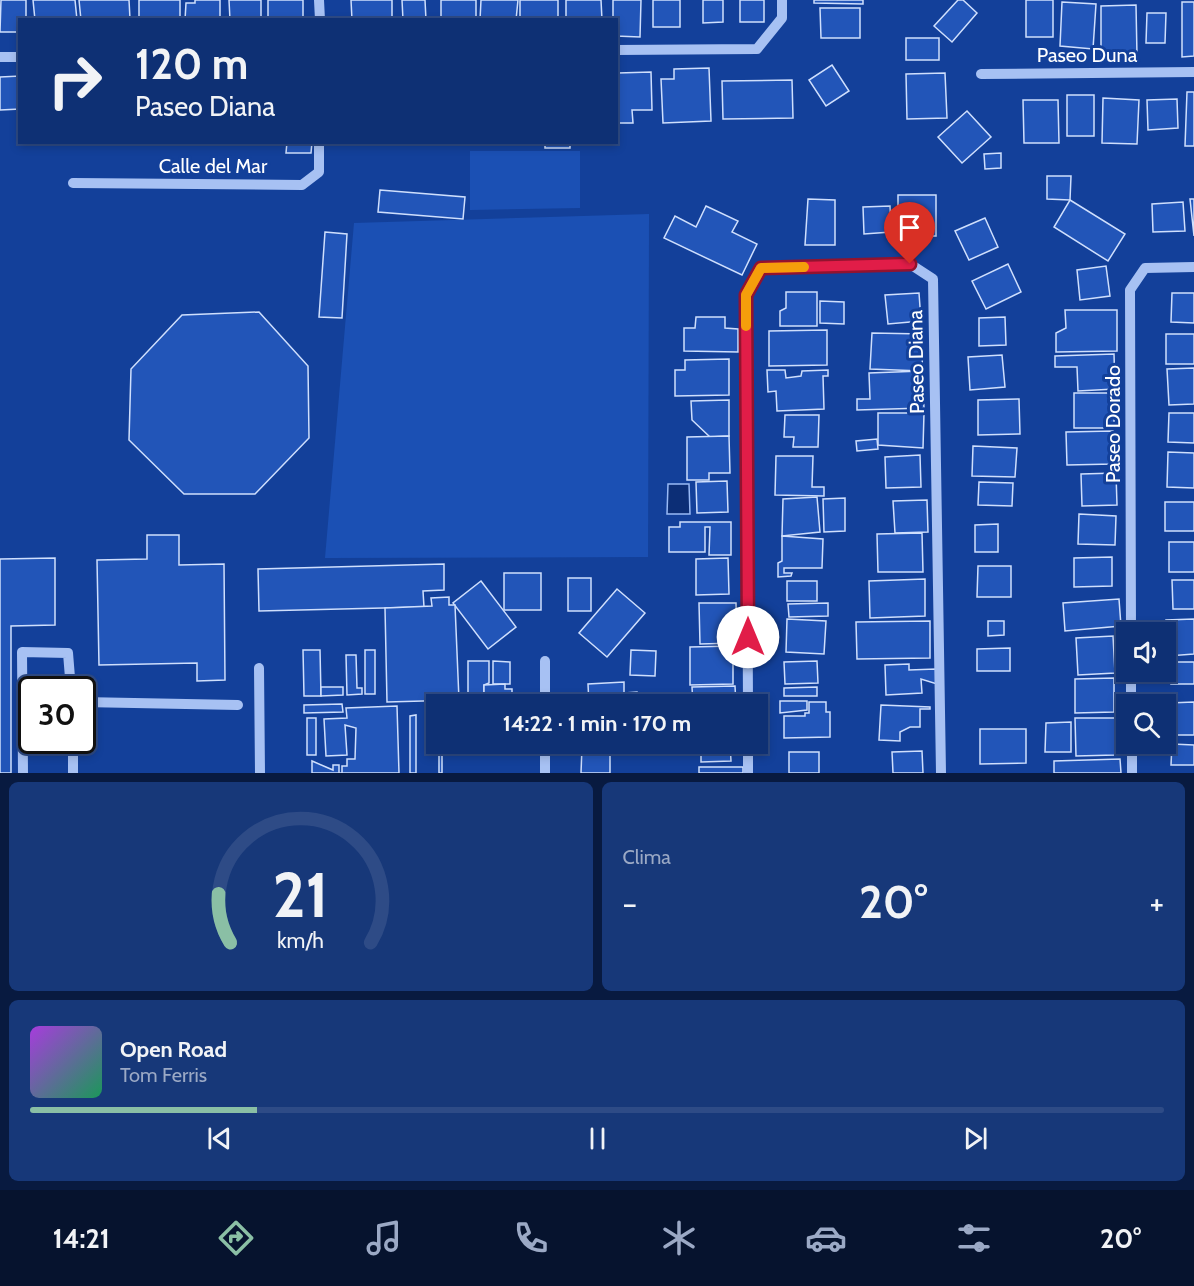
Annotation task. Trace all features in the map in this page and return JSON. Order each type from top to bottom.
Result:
[{"type":"street","points":[[320,0],[320,18]]},
{"type":"street","points":[[618,50],[758,49],[782,18],[782,0]]},
{"type":"street","points":[[0,57],[18,57]]},
{"type":"street","name":"Paseo Duna","points":[[981,74],[1194,72]]},
{"type":"street","name":"Calle del Mar","points":[[73,183],[302,185],[318,172],[319,144]]},
{"type":"street","name":"Paseo Diana","points":[[748,694],[746,295],[761,268],[910,264],[933,279],[941,773]]},
{"type":"street","name":"Paseo Dorado","points":[[1131,622],[1130,290],[1145,268],[1194,267]]},
{"type":"street","points":[[22,676],[22,652],[68,653],[70,676]]},
{"type":"street","points":[[545,661],[545,694]]},
{"type":"street","points":[[259,668],[260,773]]},
{"type":"street","points":[[96,702],[238,705]]},
{"type":"street","points":[[23,754],[23,773]]},
{"type":"street","points":[[73,754],[73,773]]},
{"type":"street","points":[[545,754],[545,773]]},
{"type":"street","points":[[748,754],[748,773]]},
{"type":"street","points":[[1132,754],[1132,773]]},
{"type":"shaded area","points":[[470,151],[580,151],[580,208],[470,210]]},
{"type":"shaded area","points":[[649,214],[648,557],[325,558],[354,223]]},
{"type":"shaded area","points":[[668,484],[689,484],[690,514],[667,514]]},
{"type":"building","points":[[1,0],[26,0],[26,18],[18,18],[18,32],[0,32]]},
{"type":"building","points":[[33,0],[75,0],[77,18],[35,18]]},
{"type":"building","points":[[79,0],[129,0],[130,18],[81,18]]},
{"type":"building","points":[[139,0],[180,0],[180,18],[139,18]]},
{"type":"building","points":[[195,0],[220,0],[220,18],[185,18],[186,3],[195,3]]},
{"type":"building","points":[[229,0],[261,0],[261,18],[230,18]]},
{"type":"building","points":[[268,0],[303,0],[303,18],[268,18]]},
{"type":"building","points":[[351,0],[392,0],[392,18],[352,18]]},
{"type":"building","points":[[402,0],[425,0],[426,18],[403,18]]},
{"type":"building","points":[[441,0],[476,0],[476,18],[441,18]]},
{"type":"building","points":[[481,0],[518,0],[516,18],[480,18]]},
{"type":"building","points":[[520,0],[558,0],[558,18],[520,18]]},
{"type":"building","points":[[566,0],[601,0],[602,18],[566,18]]},
{"type":"building","points":[[613,0],[641,0],[640,37],[618,36],[618,18],[613,18]]},
{"type":"building","points":[[653,0],[680,0],[680,27],[653,27]]},
{"type":"building","points":[[703,0],[723,0],[723,22],[703,23]]},
{"type":"building","points":[[740,0],[764,0],[764,22],[740,22]]},
{"type":"building","points":[[814,0],[863,0],[863,4],[814,3]]},
{"type":"building","points":[[958,0],[963,0],[977,13],[952,42],[934,26]]},
{"type":"building","points":[[1026,0],[1053,0],[1053,37],[1026,37]]},
{"type":"building","points":[[1062,2],[1096,4],[1093,49],[1060,46]]},
{"type":"building","points":[[1182,2],[1194,2],[1194,56],[1182,57]]},
{"type":"building","points":[[1136,5],[1137,56],[1101,57],[1101,6]]},
{"type":"building","points":[[820,8],[860,8],[860,38],[821,38]]},
{"type":"building","points":[[1147,13],[1166,13],[1165,43],[1146,43]]},
{"type":"building","points":[[906,38],[939,38],[939,60],[906,60]]},
{"type":"building","points":[[832,65],[849,91],[826,106],[809,80]]},
{"type":"building","points":[[709,68],[711,121],[663,123],[661,79],[674,79],[674,69]]},
{"type":"building","points":[[651,72],[652,110],[632,110],[633,123],[618,123],[618,73]]},
{"type":"building","points":[[945,73],[947,118],[907,119],[906,74]]},
{"type":"building","points":[[18,76],[18,109],[0,110],[0,77]]},
{"type":"building","points":[[792,80],[793,118],[723,119],[722,81]]},
{"type":"building","points":[[1187,92],[1194,92],[1194,146],[1185,146]]},
{"type":"building","points":[[1067,95],[1094,95],[1094,136],[1067,136]]},
{"type":"building","points":[[1103,98],[1139,100],[1137,144],[1102,143]]},
{"type":"building","points":[[1177,99],[1178,128],[1148,130],[1147,100]]},
{"type":"building","points":[[1023,100],[1058,100],[1059,143],[1024,143]]},
{"type":"building","points":[[967,111],[991,137],[962,163],[938,137]]},
{"type":"building","points":[[287,144],[312,144],[311,153],[286,153]]},
{"type":"building","points":[[545,144],[570,144],[570,148],[545,148]]},
{"type":"building","points":[[1001,153],[1001,168],[985,169],[984,154]]},
{"type":"building","points":[[1047,176],[1071,176],[1070,200],[1047,199]]},
{"type":"building","points":[[380,190],[465,197],[463,219],[378,212]]},
{"type":"building","points":[[898,195],[936,195],[936,236],[915,236],[915,217],[898,217]]},
{"type":"building","points":[[808,199],[835,200],[835,245],[805,245]]},
{"type":"building","points":[[1190,199],[1194,199],[1194,236]]},
{"type":"building","points":[[1070,200],[1125,234],[1108,261],[1054,227]]},
{"type":"building","points":[[1183,202],[1185,231],[1153,232],[1152,204]]},
{"type":"building","points":[[706,206],[738,221],[732,232],[757,244],[742,275],[664,238],[675,216],[696,227]]},
{"type":"building","points":[[890,206],[891,232],[864,234],[863,207]]},
{"type":"building","points":[[985,218],[998,247],[969,260],[955,231]]},
{"type":"building","points":[[325,232],[347,234],[342,318],[319,317]]},
{"type":"building","points":[[1008,264],[1021,292],[986,309],[972,281]]},
{"type":"building","points":[[1106,266],[1110,296],[1080,300],[1077,270]]},
{"type":"building","points":[[786,292],[817,292],[817,326],[780,326],[780,311],[786,308]]},
{"type":"building","points":[[919,293],[921,321],[888,324],[885,295]]},
{"type":"building","points":[[1172,293],[1194,293],[1194,323],[1171,322]]},
{"type":"building","points":[[820,301],[844,302],[844,324],[820,323]]},
{"type":"building","points":[[1065,310],[1117,310],[1117,351],[1056,352],[1056,333],[1066,328]]},
{"type":"building","points":[[259,312],[308,366],[309,438],[255,494],[184,494],[129,440],[131,369],[182,315]]},
{"type":"building","points":[[696,317],[725,317],[725,328],[738,329],[738,352],[684,351],[684,328],[695,328]]},
{"type":"building","points":[[1005,317],[1006,345],[979,346],[979,318]]},
{"type":"building","points":[[827,330],[827,365],[769,366],[769,331]]},
{"type":"building","points":[[872,333],[923,334],[922,371],[870,369]]},
{"type":"building","points":[[1166,334],[1194,334],[1194,364],[1166,364]]},
{"type":"building","points":[[1114,354],[1115,389],[1078,391],[1077,367],[1055,367],[1055,356]]},
{"type":"building","points":[[1002,355],[1005,387],[970,390],[968,357]]},
{"type":"building","points":[[729,359],[729,395],[675,396],[675,370],[685,370],[685,360]]},
{"type":"building","points":[[1194,368],[1194,404],[1169,405],[1167,369]]},
{"type":"building","points":[[767,370],[785,370],[786,378],[801,376],[802,371],[828,370],[828,376],[823,376],[824,409],[777,411],[776,391],[768,392]]},
{"type":"building","points":[[922,371],[924,408],[857,410],[857,399],[870,399],[869,373]]},
{"type":"building","points":[[1074,393],[1114,393],[1114,428],[1074,428]]},
{"type":"building","points":[[1019,399],[1020,434],[978,435],[978,400]]},
{"type":"building","points":[[729,400],[729,436],[710,437],[692,420],[691,401]]},
{"type":"building","points":[[878,413],[924,413],[923,448],[878,445]]},
{"type":"building","points":[[1169,413],[1194,413],[1194,443],[1168,442]]},
{"type":"building","points":[[785,415],[819,415],[818,447],[793,447],[794,437],[784,437]]},
{"type":"building","points":[[1113,431],[1113,464],[1067,465],[1066,432]]},
{"type":"building","points":[[729,436],[730,473],[709,473],[709,480],[687,480],[687,437]]},
{"type":"building","points":[[877,439],[878,449],[857,451],[856,441]]},
{"type":"building","points":[[973,446],[1017,448],[1015,477],[972,476]]},
{"type":"building","points":[[1168,452],[1194,453],[1194,488],[1167,487]]},
{"type":"building","points":[[920,455],[921,487],[886,488],[885,457]]},
{"type":"building","points":[[776,456],[813,456],[812,487],[824,487],[824,496],[775,495]]},
{"type":"building","points":[[1116,473],[1117,505],[1082,506],[1081,474]]},
{"type":"building","points":[[727,481],[728,512],[697,513],[696,482]]},
{"type":"building","points":[[979,482],[1013,483],[1012,506],[978,505]]},
{"type":"building","points":[[817,497],[820,532],[782,536],[783,499]]},
{"type":"building","points":[[845,498],[845,531],[824,532],[823,499]]},
{"type":"building","points":[[927,500],[928,532],[895,533],[893,501]]},
{"type":"building","points":[[1165,502],[1194,502],[1194,531],[1165,531]]},
{"type":"building","points":[[1079,514],[1116,516],[1115,545],[1078,544]]},
{"type":"building","points":[[680,522],[731,522],[731,555],[709,555],[710,527],[705,527],[705,552],[669,552],[669,527],[680,527]]},
{"type":"building","points":[[998,524],[998,552],[975,552],[975,525]]},
{"type":"building","points":[[922,533],[923,572],[878,572],[877,534]]},
{"type":"building","points":[[147,535],[179,535],[179,565],[224,564],[225,680],[197,681],[197,663],[99,665],[97,560],[147,559]]},
{"type":"building","points":[[782,536],[823,539],[822,568],[784,568],[784,573],[792,573],[791,576],[778,577],[778,563],[782,561]]},
{"type":"building","points":[[1169,542],[1194,542],[1194,572],[1169,572]]},
{"type":"building","points":[[1112,557],[1112,586],[1074,587],[1074,558]]},
{"type":"building","points":[[55,558],[55,625],[11,626],[11,773],[0,773],[0,559]]},
{"type":"building","points":[[728,558],[729,594],[696,595],[696,559]]},
{"type":"building","points":[[444,564],[444,590],[423,591],[424,607],[259,611],[258,569]]},
{"type":"building","points":[[978,566],[1011,566],[1011,597],[977,597]]},
{"type":"building","points":[[504,573],[541,573],[541,610],[504,610]]},
{"type":"building","points":[[568,578],[591,578],[591,611],[568,611]]},
{"type":"building","points":[[925,579],[925,616],[870,618],[869,581]]},
{"type":"building","points":[[1172,580],[1194,580],[1194,609],[1173,609]]},
{"type":"building","points":[[481,581],[516,627],[488,649],[453,603]]},
{"type":"building","points":[[787,581],[817,581],[817,601],[787,601]]},
{"type":"building","points":[[617,589],[645,613],[607,657],[579,633]]},
{"type":"building","points":[[449,597],[449,605],[455,605],[459,694],[426,694],[426,701],[387,702],[385,608],[432,606],[431,598]]},
{"type":"building","points":[[1119,599],[1121,622],[1116,622],[1116,626],[1065,631],[1063,603]]},
{"type":"building","points":[[699,603],[736,603],[737,643],[700,644]]},
{"type":"building","points":[[828,603],[828,616],[789,617],[788,604]]},
{"type":"building","points":[[787,619],[826,621],[824,654],[786,652]]},
{"type":"building","points":[[1194,619],[1194,654],[1176,655],[1176,622],[1166,622],[1166,620]]},
{"type":"building","points":[[930,621],[930,658],[857,659],[856,622]]},
{"type":"building","points":[[988,621],[1004,621],[1004,635],[988,636]]},
{"type":"building","points":[[1113,636],[1115,673],[1078,675],[1076,638]]},
{"type":"building","points":[[733,646],[733,684],[690,685],[690,647]]},
{"type":"building","points":[[1010,648],[1010,671],[977,671],[977,649]]},
{"type":"building","points":[[303,650],[320,650],[321,696],[304,696]]},
{"type":"building","points":[[365,650],[375,650],[375,694],[365,694]]},
{"type":"building","points":[[631,650],[656,651],[655,676],[630,675]]},
{"type":"building","points":[[346,655],[356,655],[357,688],[362,688],[362,694],[347,695]]},
{"type":"building","points":[[468,661],[489,661],[489,683],[484,685],[484,694],[468,694]]},
{"type":"building","points":[[493,661],[510,662],[510,684],[493,684]]},
{"type":"building","points":[[817,661],[818,683],[785,684],[784,662]]},
{"type":"building","points":[[1176,662],[1194,662],[1194,684],[1171,684],[1171,682],[1176,682]]},
{"type":"building","points":[[909,664],[909,670],[936,669],[937,684],[921,679],[922,693],[886,695],[885,665]]},
{"type":"building","points":[[1114,678],[1114,712],[1075,713],[1075,679]]},
{"type":"building","points":[[624,682],[624,693],[637,692],[637,694],[588,694],[588,684]]},
{"type":"building","points":[[505,684],[505,689],[512,689],[512,694],[484,694],[484,685]]},
{"type":"building","points":[[735,686],[735,694],[692,694],[692,687]]},
{"type":"building","points":[[321,687],[343,687],[343,695],[321,696]]},
{"type":"building","points":[[817,687],[817,696],[784,696],[784,688]]},
{"type":"building","points":[[780,701],[807,701],[807,710],[780,713]]},
{"type":"building","points":[[809,702],[826,702],[826,712],[830,712],[830,737],[784,738],[784,716],[805,716],[805,713],[809,713]]},
{"type":"building","points":[[1194,702],[1194,735],[1176,735],[1176,703]]},
{"type":"building","points":[[342,704],[343,712],[304,713],[304,705]]},
{"type":"building","points":[[881,705],[930,707],[930,709],[920,709],[920,727],[910,727],[900,732],[900,741],[879,740]]},
{"type":"building","points":[[397,706],[399,773],[342,773],[342,766],[347,766],[347,759],[355,759],[356,728],[345,725],[347,755],[326,756],[324,719],[347,718],[346,708]]},
{"type":"building","points":[[416,715],[416,773],[410,773],[410,716]]},
{"type":"building","points":[[307,718],[316,718],[316,755],[307,755]]},
{"type":"building","points":[[1075,718],[1116,718],[1115,755],[1076,756]]},
{"type":"building","points":[[1071,722],[1071,752],[1045,752],[1046,723]]},
{"type":"building","points":[[980,729],[1026,729],[1026,763],[980,764]]},
{"type":"building","points":[[1176,744],[1194,745],[1194,765],[1171,765],[1172,754],[1176,754]]},
{"type":"building","points":[[922,751],[923,773],[893,773],[892,752]]},
{"type":"building","points":[[789,752],[819,752],[819,773],[789,773]]},
{"type":"building","points":[[439,754],[442,754],[442,773],[439,773]]},
{"type":"building","points":[[582,754],[610,754],[610,773],[581,773]]},
{"type":"building","points":[[701,754],[731,754],[731,761],[701,762]]},
{"type":"building","points":[[1120,759],[1121,773],[1054,773],[1054,761]]},
{"type":"building","points":[[312,761],[333,770],[333,765],[339,765],[339,773],[312,773]]},
{"type":"building","points":[[699,767],[743,767],[743,773],[699,773]]},
{"type":"slow traffic","points":[[746,326],[746,295],[761,268],[804,267]]},
{"type":"route","points":[[748,637],[746,295],[761,268],[910,264]]}]
